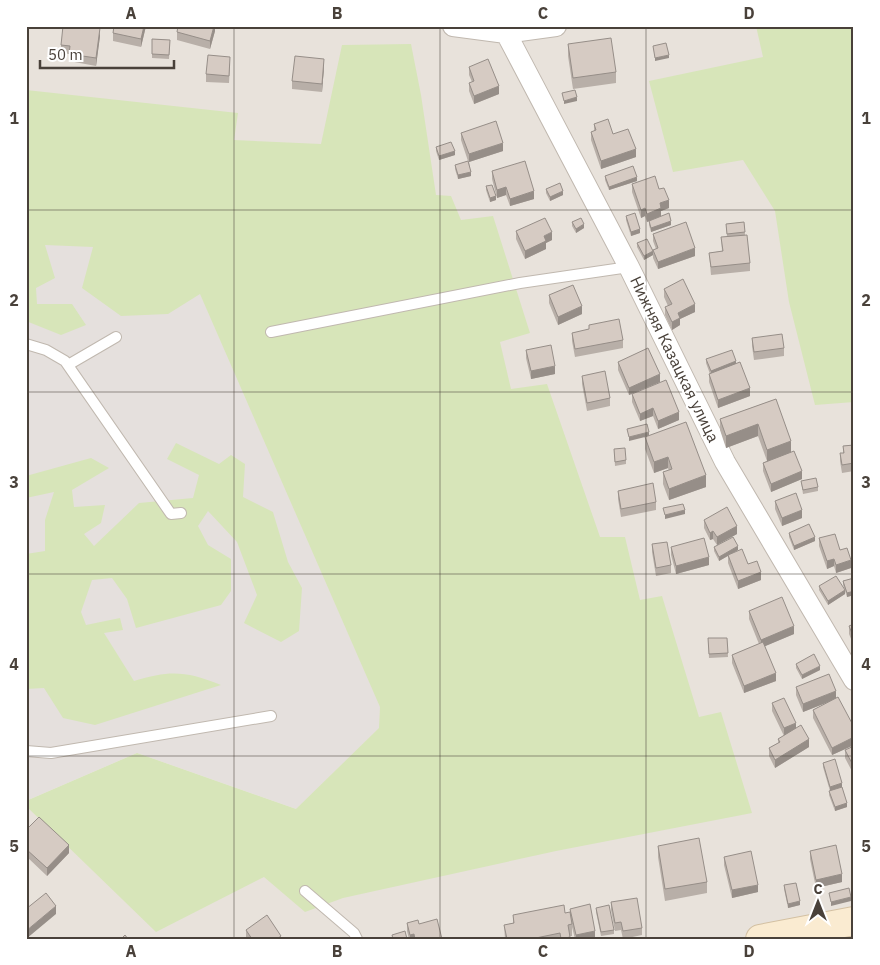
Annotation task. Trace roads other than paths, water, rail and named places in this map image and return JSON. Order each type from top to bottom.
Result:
[{"type":"street","points":[[453,26],[506,33],[556,26]]},
{"type":"street","name":"Нижняя Казацкая улица","points":[[506,33],[629,267],[725,462],[854,680]]},
{"type":"street","points":[[760,939],[854,921]]},
{"type":"lane","points":[[271,332],[520,283],[629,267]]},
{"type":"lane","points":[[68,364],[116,337]]},
{"type":"lane","points":[[26,344],[46,350],[68,364],[171,514],[181,513]]},
{"type":"lane","points":[[26,750],[52,753],[271,716]]},
{"type":"lane","points":[[305,891],[354,933],[357,939]]}]
